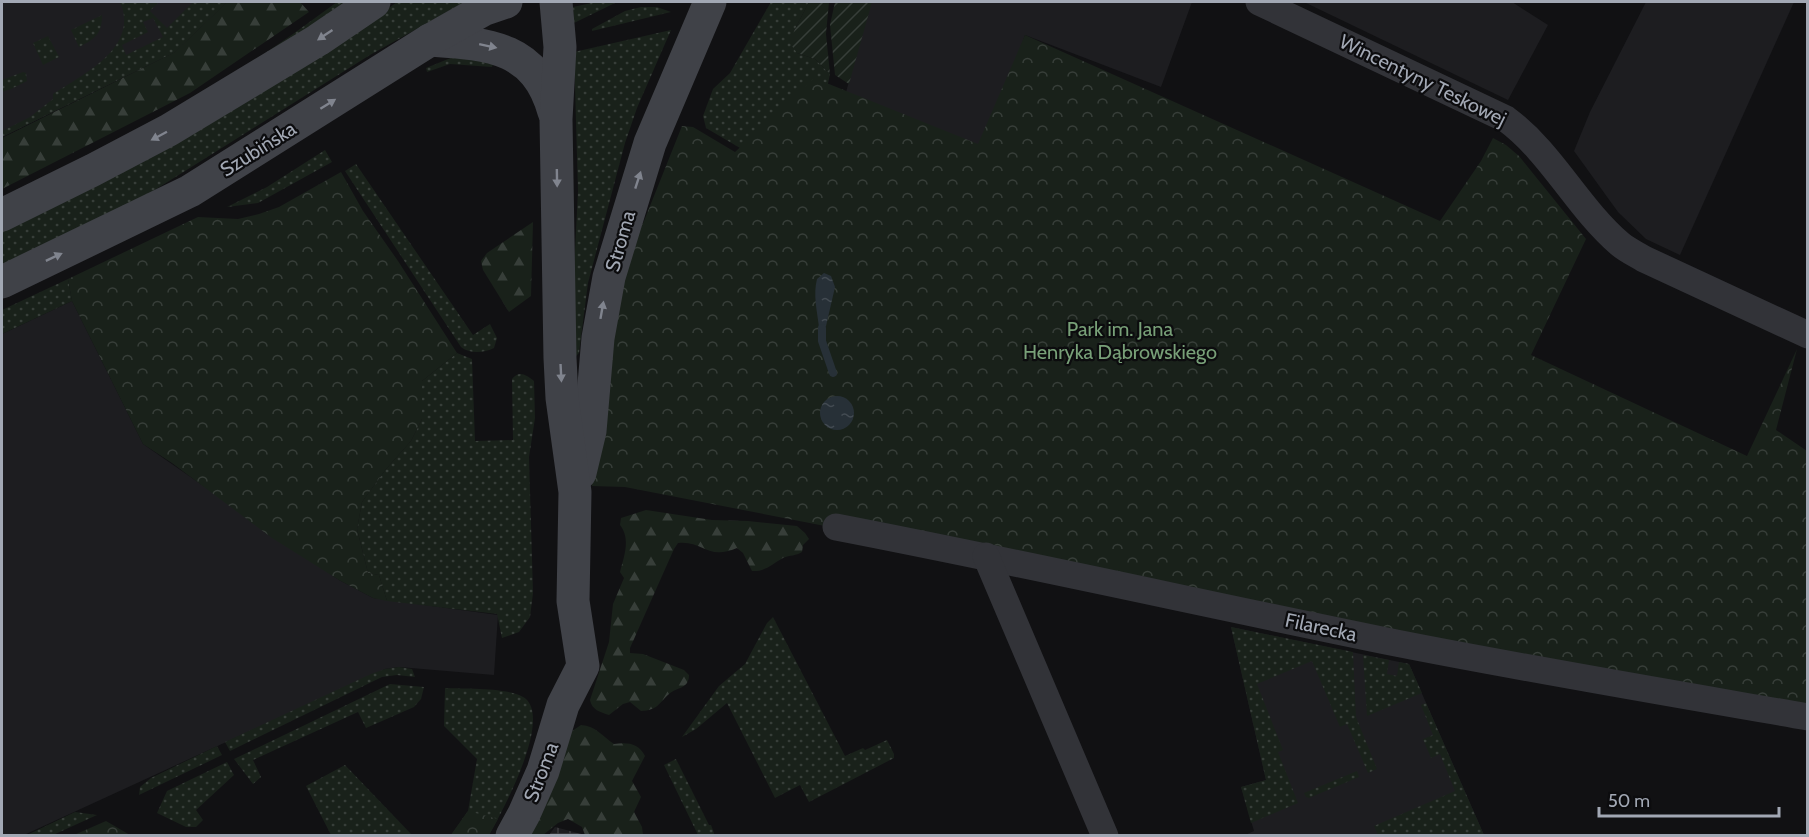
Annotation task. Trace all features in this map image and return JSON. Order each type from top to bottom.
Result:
[{"type":"street","points":[[2,215],[170,130],[318,40],[374,2]]},
{"type":"street","name":"Szubińska","points":[[2,282],[190,191],[430,40],[485,9],[506,2]]},
{"type":"street","name":"Stroma","points":[[512,836],[543,771],[563,705],[583,666],[573,601],[575,492],[562,398],[560,358],[556,119],[560,47],[556,2]]},
{"type":"street","name":"Stroma","points":[[575,492],[590,431],[598,338],[609,277],[651,143],[710,2]]},
{"type":"street","name":"Wincentyny Teskowej","points":[[1259,2],[1506,119],[1537,145],[1588,209],[1621,244],[1644,259],[1808,335]]},
{"type":"street","points":[[430,40],[489,46],[505,50],[518,57],[540,79],[549,93],[556,119]]},
{"type":"street","name":"Filarecka","points":[[836,527],[986,556],[1398,643],[1808,717]]},
{"type":"street","points":[[986,556],[1105,836]]},
{"type":"shaded area","points":[[2,2],[227,2],[175,52],[2,137]]},
{"type":"shaded area","points":[[871,2],[1192,2],[1161,87],[1025,35],[981,154],[843,103]]},
{"type":"shaded area","points":[[1304,2],[1512,2],[1548,25],[1508,100]]},
{"type":"shaded area","points":[[1646,2],[1794,2],[1680,255],[1646,239],[1618,212],[1574,151],[1590,112]]},
{"type":"shaded area","points":[[72,301],[143,444],[339,580],[373,598],[498,615],[494,675],[399,667],[385,669],[24,835],[2,835],[2,334]]},
{"type":"shaded area","points":[[1231,627],[1409,664],[1484,835],[1245,835],[1254,831],[1241,787],[1266,780]]},
{"type":"shaded area","points":[[555,827],[585,835],[549,835]]},
{"type":"green space","points":[[120,2],[159,2],[150,11],[167,28],[193,2],[227,2],[175,52],[2,137],[2,131],[30,117],[53,99],[53,94],[106,57],[116,46],[122,33],[124,18]],"holes":[[[153,18],[163,37],[126,55],[122,45],[148,32],[143,22]]]},
{"type":"green space","points":[[227,2],[300,2],[309,12],[190,93],[2,189],[2,138],[175,52]]},
{"type":"green space","points":[[337,2],[350,2],[233,75],[293,34]]},
{"type":"green space","points":[[397,2],[465,2],[370,55],[134,203],[2,266],[2,226],[347,39]]},
{"type":"green space","points":[[596,2],[617,2],[574,23],[573,7]]},
{"type":"green space","points":[[771,2],[809,2],[794,31],[797,53],[815,59],[830,74],[816,141],[740,148],[706,128],[703,116],[713,89],[730,73]]},
{"type":"green space","points":[[809,2],[829,2],[826,34],[830,74],[815,59],[797,53],[792,46],[794,31]]},
{"type":"green space","points":[[835,2],[872,2],[849,84],[835,75],[830,25]]},
{"type":"green space","points":[[641,7],[657,7],[671,12],[592,31],[625,11]]},
{"type":"green space","points":[[102,15],[99,31],[79,47],[71,30]]},
{"type":"green space","points":[[671,30],[637,108],[625,143],[588,283],[579,353],[576,356],[574,270],[578,191],[574,52]]},
{"type":"green space","name":"Park im. Jana Henryka Dąbrowskiego","points":[[1025,35],[1440,221],[1481,161],[1493,138],[1506,145],[1519,156],[1586,239],[1531,355],[1747,456],[1797,349],[1776,430],[1807,451],[1807,717],[625,487],[592,486],[590,431],[602,311],[644,221],[682,126],[693,127],[735,152],[814,78],[978,144]]},
{"type":"green space","points":[[48,36],[59,57],[43,65],[33,43]]},
{"type":"green space","points":[[453,57],[495,58],[492,67],[450,64],[427,72],[426,68]]},
{"type":"green space","points":[[26,73],[27,81],[2,92],[2,80]]},
{"type":"green space","points":[[325,150],[332,162],[258,203],[227,207],[267,187]]},
{"type":"green space","points":[[356,164],[473,335],[490,324],[497,338],[494,348],[477,352],[461,347],[345,171]]},
{"type":"green space","points":[[341,172],[363,211],[457,353],[422,381],[422,419],[411,441],[386,469],[362,502],[357,529],[368,573],[379,575],[387,601],[373,598],[339,580],[272,538],[143,444],[72,301],[68,279],[198,217],[238,219],[259,214],[279,207]]},
{"type":"green space","points":[[533,222],[531,296],[509,312],[483,270],[481,261],[487,253]]},
{"type":"green space","points":[[68,279],[72,301],[2,334],[2,310]]},
{"type":"green space","points":[[457,353],[472,359],[475,441],[513,440],[512,379],[520,374],[534,381],[535,418],[529,457],[533,593],[530,617],[519,632],[502,638],[497,614],[387,601],[379,575],[368,573],[357,529],[362,502],[386,469],[411,441],[422,419],[422,381]]},
{"type":"green space","points":[[646,510],[712,520],[797,526],[809,539],[803,545],[802,552],[783,558],[757,571],[752,571],[743,553],[737,548],[719,552],[694,544],[678,543],[630,648],[630,653],[643,654],[684,670],[689,675],[687,683],[669,694],[654,708],[641,711],[630,702],[623,704],[609,715],[600,712],[590,700],[609,642],[613,604],[624,578],[620,572],[626,542],[620,525],[621,518]]},
{"type":"green space","points":[[773,617],[845,756],[887,740],[894,754],[894,758],[809,802],[800,785],[775,798],[727,703],[696,729],[682,737],[719,686],[745,664],[767,623]]},
{"type":"green space","points":[[1231,627],[1353,652],[1356,717],[1377,769],[1368,773],[1347,724],[1340,727],[1312,661],[1257,684],[1283,750],[1278,752],[1298,803],[1251,823],[1241,787],[1266,780]]},
{"type":"green space","points":[[1363,655],[1389,660],[1387,674],[1397,676],[1399,662],[1409,664],[1422,693],[1367,716]]},
{"type":"green space","points":[[399,667],[412,669],[415,677],[397,675],[382,677],[230,751],[225,742],[371,674]]},
{"type":"green space","points":[[390,684],[424,687],[421,699],[414,707],[366,728],[358,712],[253,760],[261,777],[253,784],[234,759]]},
{"type":"green space","points":[[445,688],[510,692],[526,699],[532,711],[533,727],[522,767],[489,835],[451,835],[468,811],[477,759],[444,726]]},
{"type":"green space","points":[[1426,703],[1484,835],[1378,835],[1374,826],[1455,791],[1440,754],[1431,758],[1423,739],[1433,735],[1421,705]]},
{"type":"green space","points":[[581,725],[595,729],[614,744],[628,743],[636,746],[645,756],[632,781],[641,797],[634,812],[642,827],[643,835],[585,835],[582,827],[568,819],[558,823],[543,835],[524,836],[572,731]]},
{"type":"green space","points":[[217,746],[222,755],[139,795],[140,787],[151,778]]},
{"type":"green space","points":[[676,759],[714,835],[698,835],[664,765]]},
{"type":"green space","points":[[227,762],[234,775],[196,810],[203,820],[196,827],[186,827],[157,813],[167,791]]},
{"type":"green space","points":[[345,765],[412,835],[331,835],[306,786]]},
{"type":"green space","points":[[1357,771],[1359,777],[1309,798],[1304,793]]},
{"type":"green space","points":[[468,811],[498,819],[489,835],[451,835]]},
{"type":"green space","points":[[75,812],[97,815],[53,835],[27,835]]},
{"type":"green space","points":[[106,821],[130,835],[74,835]]},
{"type":"water","points":[[824,273],[831,276],[835,287],[826,326],[821,328],[819,327],[815,291],[817,279]]},
{"type":"water","points":[[837,396],[849,401],[854,413],[849,425],[837,430],[825,425],[820,413],[825,401]]},
{"type":"waterway","points":[[822,328],[822,341],[833,373]]}]
